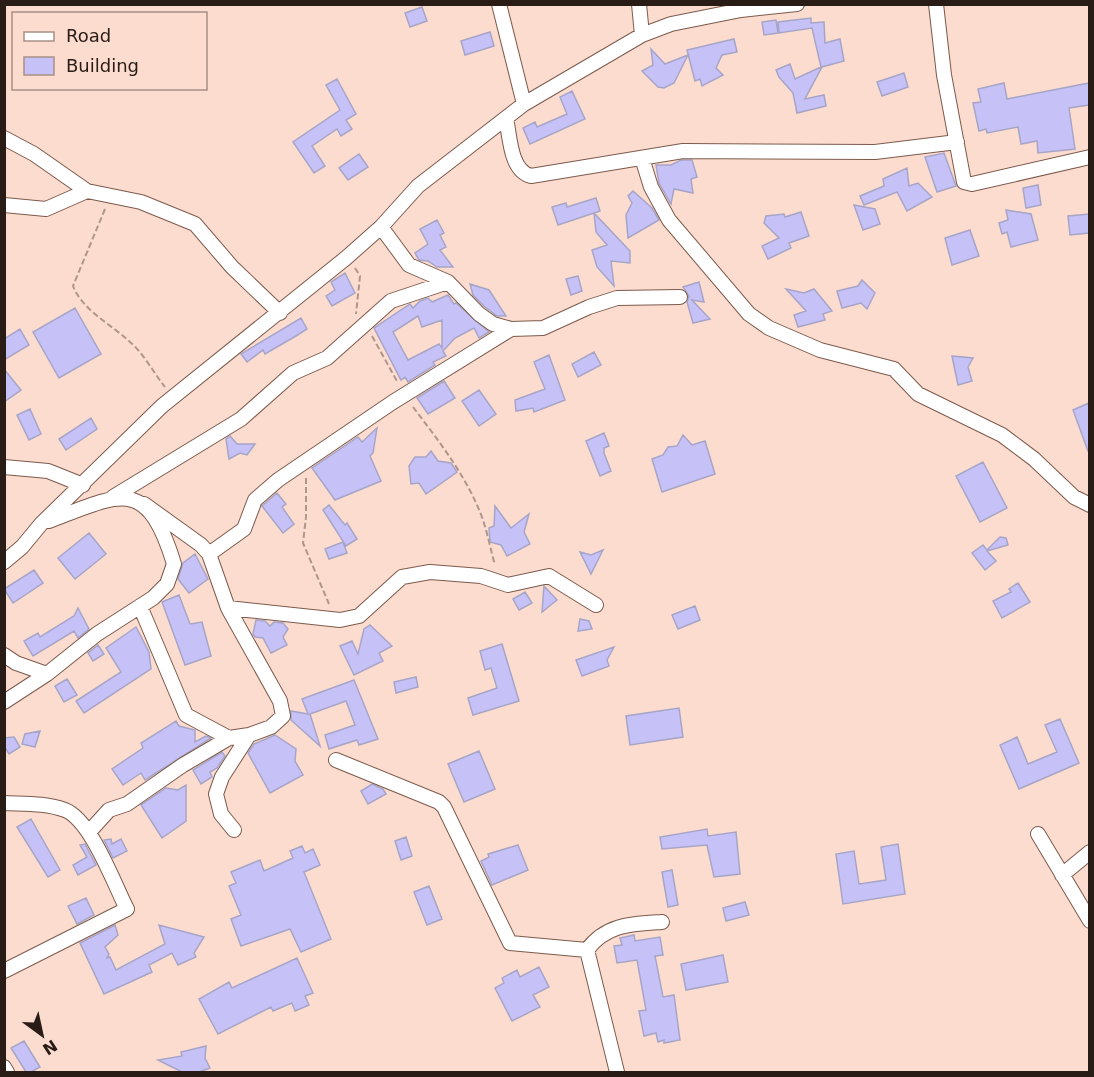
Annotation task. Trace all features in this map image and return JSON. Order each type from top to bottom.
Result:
[{"type":"street","points":[[499,4],[524,104]]},
{"type":"street","points":[[639,4],[642,35]]},
{"type":"street","points":[[4,562],[22,547],[41,524],[173,397],[348,256],[381,227],[418,186],[524,104],[642,35],[700,17],[797,4]]},
{"type":"street","points":[[936,4],[944,75],[964,182],[972,184],[1089,157]]},
{"type":"street","points":[[506,118],[515,162],[524,174],[531,176],[682,151],[875,152],[957,142]]},
{"type":"street","points":[[4,138],[34,154],[87,191],[141,201],[195,225],[232,267],[280,313]]},
{"type":"street","points":[[642,158],[651,187],[669,220],[749,314],[769,328],[820,350],[894,369],[918,394],[1002,435],[1034,459],[1074,497],[1089,505]]},
{"type":"street","points":[[4,205],[46,209],[87,191]]},
{"type":"street","points":[[381,227],[409,264],[448,282],[486,319],[511,329],[543,328],[589,307],[617,298],[680,297]]},
{"type":"street","points":[[41,524],[113,497],[241,419],[292,373],[327,358],[391,301],[448,282]]},
{"type":"street","points":[[209,554],[244,529],[255,500],[278,480],[408,393],[511,329]]},
{"type":"street","points":[[4,466],[48,471],[83,485]]},
{"type":"street","points":[[89,832],[109,810],[127,804],[183,765],[229,738],[249,735],[271,727],[283,716],[280,701],[272,684],[228,608],[209,554],[201,544],[144,504],[131,497],[113,497]]},
{"type":"street","points":[[4,702],[47,674],[97,634],[140,606],[167,584],[174,564],[164,537],[144,504]]},
{"type":"street","points":[[228,608],[340,620],[359,616],[402,577],[430,572],[481,576],[499,583],[514,585],[549,576],[596,605]]},
{"type":"street","points":[[140,606],[186,715],[229,738]]},
{"type":"street","points":[[4,655],[16,663],[47,674]]},
{"type":"street","points":[[234,830],[221,814],[216,794],[222,777],[249,735]]},
{"type":"street","points":[[336,760],[408,788],[444,807],[510,943],[588,950]]},
{"type":"street","points":[[4,803],[44,805],[68,811],[89,832],[127,909],[4,971]]},
{"type":"street","points":[[1038,834],[1089,921]]},
{"type":"street","points":[[1062,875],[1089,852]]},
{"type":"street","points":[[588,950],[601,935],[611,929],[628,924],[662,922]]},
{"type":"street","points":[[588,950],[617,1072]]},
{"type":"street","points":[[4,1067],[7,1072]]},
{"type":"path","points":[[111,196],[73,286],[79,300],[142,355],[173,397]]},
{"type":"path","points":[[348,256],[360,276],[356,315],[378,344],[399,387],[408,393],[410,403],[439,441],[471,491],[481,514],[499,583]]},
{"type":"path","points":[[303,464],[307,488],[303,543],[316,568],[324,598],[340,620]]},
{"type":"building","points":[[422,7],[427,21],[410,27],[405,13]]},
{"type":"building","points":[[811,18],[811,23],[824,22],[825,43],[840,39],[844,61],[822,67],[805,99],[824,95],[826,106],[797,113],[793,93],[776,70],[790,64],[795,79],[821,67],[812,28],[779,33],[778,22]]},
{"type":"building","points":[[776,20],[778,33],[764,35],[762,22]]},
{"type":"building","points":[[490,32],[494,46],[465,55],[461,41]]},
{"type":"building","points":[[734,39],[737,52],[722,55],[716,68],[723,75],[702,86],[700,79],[695,81],[687,50]]},
{"type":"building","points":[[651,49],[665,64],[688,55],[674,83],[664,88],[658,87],[642,71],[653,65]]},
{"type":"building","points":[[904,73],[908,87],[882,96],[877,82]]},
{"type":"building","points":[[337,79],[356,114],[346,120],[352,129],[341,136],[337,129],[312,146],[325,166],[314,173],[293,142],[340,110],[326,85]]},
{"type":"building","points":[[1004,83],[1007,99],[1089,83],[1089,105],[1069,108],[1075,149],[1038,153],[1037,141],[1021,144],[1018,127],[987,133],[986,129],[979,131],[973,103],[981,102],[978,89]]},
{"type":"building","points":[[572,91],[585,119],[530,144],[523,128],[535,122],[537,127],[567,114],[560,97]]},
{"type":"building","points":[[944,153],[956,186],[937,192],[925,157]]},
{"type":"building","points":[[359,154],[368,167],[348,180],[339,168]]},
{"type":"building","points":[[681,160],[692,160],[697,177],[691,179],[693,193],[674,189],[671,204],[659,183],[656,165],[671,165]]},
{"type":"building","points":[[907,168],[909,186],[918,183],[932,197],[907,211],[897,192],[864,205],[860,196],[884,186],[883,179]]},
{"type":"building","points":[[1038,185],[1041,205],[1026,208],[1023,188]]},
{"type":"building","points":[[633,191],[652,208],[659,220],[628,238],[626,215],[632,203],[628,196]]},
{"type":"building","points":[[596,198],[600,211],[558,225],[552,207],[566,203],[567,207]]},
{"type":"building","points":[[854,205],[875,209],[880,224],[863,230]]},
{"type":"building","points":[[1006,210],[1031,214],[1038,240],[1011,247],[1007,232],[1002,234],[999,223],[1008,220]]},
{"type":"building","points":[[801,212],[809,236],[789,243],[791,248],[768,259],[762,246],[779,238],[764,223],[766,216],[784,214],[785,217]]},
{"type":"building","points":[[594,213],[630,251],[630,263],[611,261],[614,286],[597,267],[592,250],[607,245],[596,232]]},
{"type":"building","points":[[1089,214],[1089,233],[1070,235],[1068,216]]},
{"type":"building","points":[[437,220],[444,233],[440,235],[446,247],[440,250],[453,267],[437,267],[428,261],[419,260],[415,253],[428,244],[420,229]]},
{"type":"building","points":[[970,230],[979,256],[952,265],[945,238]]},
{"type":"building","points":[[345,273],[355,293],[332,306],[326,296],[335,290],[331,282]]},
{"type":"building","points":[[578,276],[582,291],[571,295],[566,279]]},
{"type":"building","points":[[862,280],[875,293],[867,309],[861,303],[842,308],[837,291],[858,286]]},
{"type":"building","points":[[699,282],[704,302],[692,300],[710,319],[693,323],[687,302],[689,296],[683,287]]},
{"type":"building","points":[[470,284],[489,290],[506,316],[497,316],[485,307],[473,295]]},
{"type":"building","points":[[786,289],[804,293],[814,289],[832,311],[823,314],[825,320],[798,327],[794,315],[806,311]]},
{"type":"building","points":[[448,295],[454,304],[456,303],[489,332],[479,338],[474,328],[455,338],[443,351],[446,356],[433,362],[435,365],[408,382],[405,377],[401,380],[374,328],[410,304],[413,308],[420,301],[428,298],[432,302]],"holes":[[[418,316],[422,327],[442,320],[442,348],[439,344],[408,360],[393,332]]]},
{"type":"building","points":[[75,308],[101,354],[59,378],[33,332]]},
{"type":"building","points":[[301,318],[307,329],[296,336],[265,354],[263,350],[247,362],[241,354]]},
{"type":"building","points":[[20,329],[29,345],[4,360],[4,339]]},
{"type":"building","points":[[594,352],[601,365],[578,377],[572,364]]},
{"type":"building","points":[[549,355],[565,400],[534,412],[533,408],[516,411],[515,400],[545,389],[534,362]]},
{"type":"building","points":[[952,356],[973,358],[968,367],[972,381],[958,385]]},
{"type":"building","points":[[4,369],[21,390],[4,402]]},
{"type":"building","points":[[444,381],[455,398],[428,414],[417,398]]},
{"type":"building","points":[[479,390],[496,414],[479,426],[462,401]]},
{"type":"building","points":[[1089,403],[1089,451],[1088,451],[1073,410]]},
{"type":"building","points":[[30,409],[41,434],[29,440],[17,415]]},
{"type":"building","points":[[91,418],[97,429],[66,450],[59,439]]},
{"type":"building","points":[[377,428],[373,453],[370,456],[381,481],[335,500],[312,468],[358,437],[362,442]]},
{"type":"building","points":[[604,433],[609,446],[604,448],[604,453],[611,471],[600,476],[586,441]]},
{"type":"building","points":[[683,435],[692,445],[705,441],[715,474],[662,492],[652,459],[663,455],[668,447],[677,446]]},
{"type":"building","points":[[230,436],[237,444],[255,444],[247,455],[240,453],[229,459],[226,439]]},
{"type":"building","points":[[431,451],[438,461],[451,463],[457,472],[426,494],[419,483],[411,484],[409,466],[415,457],[426,457]]},
{"type":"building","points":[[983,462],[1007,508],[980,522],[956,476]]},
{"type":"building","points":[[277,493],[286,504],[282,507],[294,524],[283,533],[262,506]]},
{"type":"building","points":[[329,505],[345,525],[347,523],[357,539],[346,546],[323,510]]},
{"type":"building","points":[[495,506],[511,528],[529,514],[524,532],[530,544],[507,556],[501,545],[490,542],[489,528],[494,526]]},
{"type":"building","points":[[89,533],[106,554],[75,579],[58,558]]},
{"type":"building","points":[[1000,537],[1006,538],[1008,545],[987,551],[996,561],[985,570],[972,553],[983,545],[987,550]]},
{"type":"building","points":[[343,542],[347,553],[329,559],[325,549]]},
{"type":"building","points":[[603,550],[591,574],[580,552],[591,555]]},
{"type":"building","points":[[195,554],[208,579],[189,593],[178,579],[183,563]]},
{"type":"building","points":[[34,570],[43,583],[13,603],[4,589]]},
{"type":"building","points":[[1018,583],[1030,602],[1002,618],[993,601],[1011,592],[1009,589]]},
{"type":"building","points":[[544,586],[557,600],[542,612]]},
{"type":"building","points":[[525,592],[532,603],[519,610],[513,599]]},
{"type":"building","points":[[179,595],[190,624],[202,622],[211,656],[185,665],[162,602]]},
{"type":"building","points":[[695,606],[700,620],[678,629],[672,615]]},
{"type":"building","points":[[78,608],[89,629],[78,638],[74,631],[33,656],[24,641],[38,633],[40,637],[74,616]]},
{"type":"building","points":[[580,619],[589,621],[592,629],[578,631]]},
{"type":"building","points":[[256,620],[265,621],[270,626],[274,622],[283,623],[288,629],[283,637],[287,645],[271,653],[263,638],[255,637],[253,634]]},
{"type":"building","points":[[370,625],[392,646],[379,653],[383,661],[354,675],[340,646],[352,641],[358,654],[364,629]]},
{"type":"building","points":[[136,627],[149,652],[151,669],[84,713],[76,701],[121,672],[106,648]]},
{"type":"building","points":[[502,644],[519,701],[473,715],[468,698],[497,688],[491,668],[485,670],[480,651]]},
{"type":"building","points":[[98,645],[104,654],[93,661],[88,653]]},
{"type":"building","points":[[614,647],[607,660],[609,666],[582,676],[576,660]]},
{"type":"building","points":[[416,677],[418,687],[396,693],[394,682]]},
{"type":"building","points":[[67,679],[77,695],[64,702],[55,686]]},
{"type":"building","points":[[354,680],[378,739],[359,745],[357,740],[329,749],[325,735],[355,725],[346,701],[310,714],[320,746],[291,720],[291,711],[308,714],[302,699]]},
{"type":"building","points":[[679,708],[683,737],[630,745],[626,716]]},
{"type":"building","points":[[1060,719],[1079,763],[1019,789],[1000,745],[1017,737],[1028,764],[1057,752],[1045,725]]},
{"type":"building","points":[[176,721],[179,726],[195,730],[195,742],[206,736],[211,738],[145,780],[141,773],[123,785],[112,769],[143,748],[141,743]]},
{"type":"building","points":[[40,731],[35,747],[22,744],[25,734]]},
{"type":"building","points":[[275,735],[296,749],[295,761],[303,775],[270,793],[248,753],[254,744]]},
{"type":"building","points":[[14,737],[20,747],[9,754],[4,746],[4,738]]},
{"type":"building","points":[[479,751],[495,789],[464,802],[448,764]]},
{"type":"building","points":[[222,752],[225,756],[217,768],[210,772],[212,777],[201,784],[193,770]]},
{"type":"building","points":[[372,784],[383,789],[386,794],[368,804],[361,791]]},
{"type":"building","points":[[186,785],[186,821],[162,838],[141,805],[166,788],[178,790]]},
{"type":"building","points":[[31,819],[60,870],[48,877],[17,827]]},
{"type":"building","points":[[707,829],[708,836],[736,832],[740,874],[714,877],[707,845],[662,849],[660,837]]},
{"type":"building","points":[[406,837],[412,856],[401,860],[395,841]]},
{"type":"building","points":[[111,839],[112,844],[121,839],[127,851],[113,858],[104,840]]},
{"type":"building","points":[[85,844],[96,865],[78,875],[73,865],[87,857],[80,845]]},
{"type":"building","points":[[898,844],[905,894],[843,904],[836,854],[854,851],[859,884],[886,880],[881,847]]},
{"type":"building","points":[[518,845],[528,870],[492,885],[481,861],[489,857],[488,854]]},
{"type":"building","points":[[302,846],[305,853],[313,849],[320,865],[304,872],[331,939],[301,952],[290,929],[241,946],[231,919],[241,915],[229,886],[236,883],[231,872],[260,860],[264,871],[293,858],[290,851]]},
{"type":"building","points":[[672,870],[678,905],[668,907],[662,872]]},
{"type":"building","points":[[429,886],[442,919],[427,925],[414,892]]},
{"type":"building","points":[[86,898],[94,915],[77,924],[68,906]]},
{"type":"building","points":[[745,902],[749,915],[726,921],[723,908]]},
{"type":"building","points":[[115,925],[118,935],[105,947],[109,954],[107,958],[110,957],[116,970],[165,944],[159,925],[204,937],[194,953],[196,957],[178,965],[172,953],[149,965],[152,972],[104,994],[80,943]]},
{"type":"building","points":[[634,935],[635,941],[660,937],[663,955],[655,956],[663,997],[674,995],[680,1040],[664,1043],[664,1040],[658,1042],[656,1033],[644,1036],[639,1011],[646,1010],[637,960],[617,963],[614,946],[622,945],[620,938]]},
{"type":"building","points":[[723,955],[728,982],[686,990],[681,964]]},
{"type":"building","points":[[297,958],[313,993],[305,996],[309,1005],[295,1011],[292,1003],[273,1011],[271,1007],[218,1034],[199,999],[229,982],[232,988]]},
{"type":"building","points":[[539,967],[549,987],[533,995],[540,1007],[512,1021],[495,988],[504,983],[502,978],[517,970],[520,977]]},
{"type":"building","points":[[24,1041],[40,1067],[31,1072],[26,1072],[11,1048]]},
{"type":"building","points":[[206,1046],[205,1058],[210,1068],[199,1072],[182,1072],[158,1060],[182,1056],[181,1052]]}]
